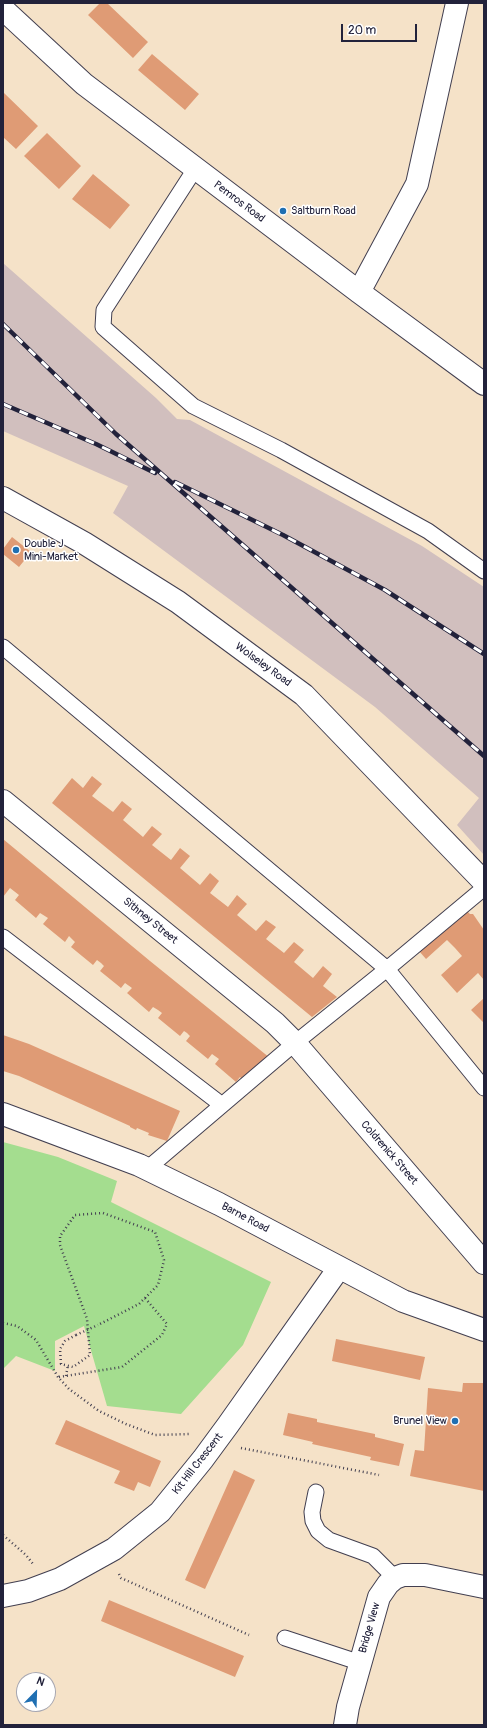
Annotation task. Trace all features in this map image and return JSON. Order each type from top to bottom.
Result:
[{"type":"street","points":[[358,292],[417,184],[457,3]]},
{"type":"street","name":"Pemros Road","points":[[3,9],[84,84],[358,292],[484,384]]},
{"type":"street","name":"Wolseley Road","points":[[3,498],[84,543],[178,602],[304,695],[484,882]]},
{"type":"street","name":"Sithney Street","points":[[3,801],[275,1023],[295,1042]]},
{"type":"street","name":"Coldrenick Street","points":[[295,1042],[484,1263]]},
{"type":"street","name":"Barne Road","points":[[3,1114],[147,1169],[219,1204],[402,1302],[484,1330]]},
{"type":"street","name":"Kit Hill Crescent","points":[[3,1596],[28,1591],[60,1579],[107,1552],[160,1512],[215,1443],[339,1268]]},
{"type":"street","points":[[395,1578],[403,1575],[425,1575],[484,1587]]},
{"type":"street","name":"Bridge View","points":[[345,1725],[348,1707],[379,1597],[388,1584],[395,1578]]},
{"type":"lane","points":[[195,169],[104,310],[103,327],[193,406],[281,450],[428,532],[484,571]]},
{"type":"lane","points":[[3,647],[387,969],[484,1088]]},
{"type":"lane","points":[[147,1169],[295,1042],[387,969],[484,888]]},
{"type":"lane","points":[[3,937],[222,1105]]},
{"type":"lane","points":[[316,1492],[312,1512],[313,1521],[318,1531],[329,1540],[373,1556],[387,1568],[395,1578]]},
{"type":"lane","points":[[285,1638],[361,1663]]},
{"type":"path","points":[[145,1298],[139,1304],[98,1325],[76,1336],[65,1341],[60,1349],[61,1364],[73,1367],[90,1355],[87,1318],[60,1245],[60,1236],[75,1215],[103,1213],[155,1232],[164,1260],[158,1285],[145,1298]]},
{"type":"path","points":[[58,1377],[122,1367],[162,1335],[167,1324],[145,1298]]},
{"type":"path","points":[[3,1323],[17,1326],[36,1340],[58,1377],[69,1389],[99,1410],[126,1424],[155,1435],[205,1432],[228,1425]]},
{"type":"path","points":[[66,1376],[68,1365]]},
{"type":"path","points":[[215,1443],[379,1475]]},
{"type":"path","points":[[3,1535],[26,1555],[48,1584]]},
{"type":"path","points":[[107,1552],[122,1578],[249,1635]]},
{"type":"shaded area","points":[[3,263],[156,398],[177,419],[190,420],[422,546],[484,587],[484,855],[457,825],[479,798],[375,707],[113,513],[128,486],[3,431]]},
{"type":"green space","points":[[3,1142],[58,1157],[117,1181],[111,1202],[271,1282],[243,1345],[181,1414],[107,1406],[84,1326],[55,1341],[55,1371],[16,1356],[3,1369]]},
{"type":"building","points":[[100,3],[107,3],[148,42],[133,58],[88,15]]},
{"type":"building","points":[[152,54],[199,94],[185,110],[138,70]]},
{"type":"building","points":[[3,92],[38,126],[16,149],[3,137]]},
{"type":"building","points":[[47,133],[81,166],[59,189],[24,156]]},
{"type":"building","points":[[93,174],[130,205],[110,229],[72,199]]},
{"type":"building","name":"Double J Mini-Market","points":[[12,537],[31,552],[19,567],[3,554],[3,549]]},
{"type":"building","points":[[92,776],[102,784],[92,796],[113,812],[122,801],[132,809],[123,820],[143,837],[152,826],[162,834],[152,845],[171,860],[180,848],[190,856],[180,868],[200,885],[210,873],[219,881],[210,893],[228,907],[237,895],[247,904],[237,915],[256,931],[266,920],[276,927],[266,939],[284,953],[294,942],[304,950],[294,962],[313,978],[323,966],[332,974],[323,986],[337,997],[312,1017],[52,803],[72,778],[83,788]]},
{"type":"building","points":[[3,839],[270,1058],[243,1080],[240,1077],[236,1082],[215,1064],[219,1059],[212,1054],[208,1059],[186,1041],[190,1036],[187,1033],[184,1031],[180,1036],[158,1018],[162,1013],[153,1007],[149,1012],[127,993],[132,988],[125,983],[121,988],[100,971],[104,966],[101,963],[97,960],[93,965],[71,947],[75,942],[69,936],[65,942],[43,924],[48,918],[40,913],[36,918],[15,900],[19,895],[10,888],[3,897]]},
{"type":"building","points":[[465,909],[470,914],[473,914],[484,930],[484,980],[478,973],[457,993],[441,975],[462,956],[455,948],[447,940],[426,959],[419,951]]},
{"type":"building","points":[[484,998],[484,1023],[471,1010]]},
{"type":"building","points":[[3,1035],[29,1044],[180,1111],[167,1141],[148,1135],[149,1133],[137,1128],[136,1130],[19,1076],[3,1071]]},
{"type":"building","points":[[336,1339],[425,1357],[420,1380],[332,1361]]},
{"type":"building","name":"Brunel View","points":[[463,1383],[484,1383],[484,1491],[410,1476],[415,1450],[424,1451],[428,1388],[462,1392]]},
{"type":"building","points":[[288,1413],[317,1419],[317,1422],[375,1434],[375,1437],[404,1444],[399,1466],[370,1460],[371,1457],[312,1444],[313,1442],[283,1435]]},
{"type":"building","points":[[66,1420],[161,1461],[150,1487],[138,1482],[134,1491],[114,1483],[120,1471],[55,1444]]},
{"type":"building","points":[[234,1470],[255,1480],[205,1589],[185,1580]]},
{"type":"building","points":[[109,1600],[244,1656],[235,1677],[101,1621]]},
{"type":"railway","points":[[3,324],[116,434],[484,756]]},
{"type":"railway","points":[[3,404],[96,444],[155,473]]},
{"type":"railway","points":[[175,482],[283,535],[385,590],[484,654]]},
{"type":"place","name":"Saltburn Road","points":[[283,211]]},
{"type":"place","name":"Double J Mini-Market","points":[[16,550]]},
{"type":"place","name":"Brunel View","points":[[455,1421]]}]
